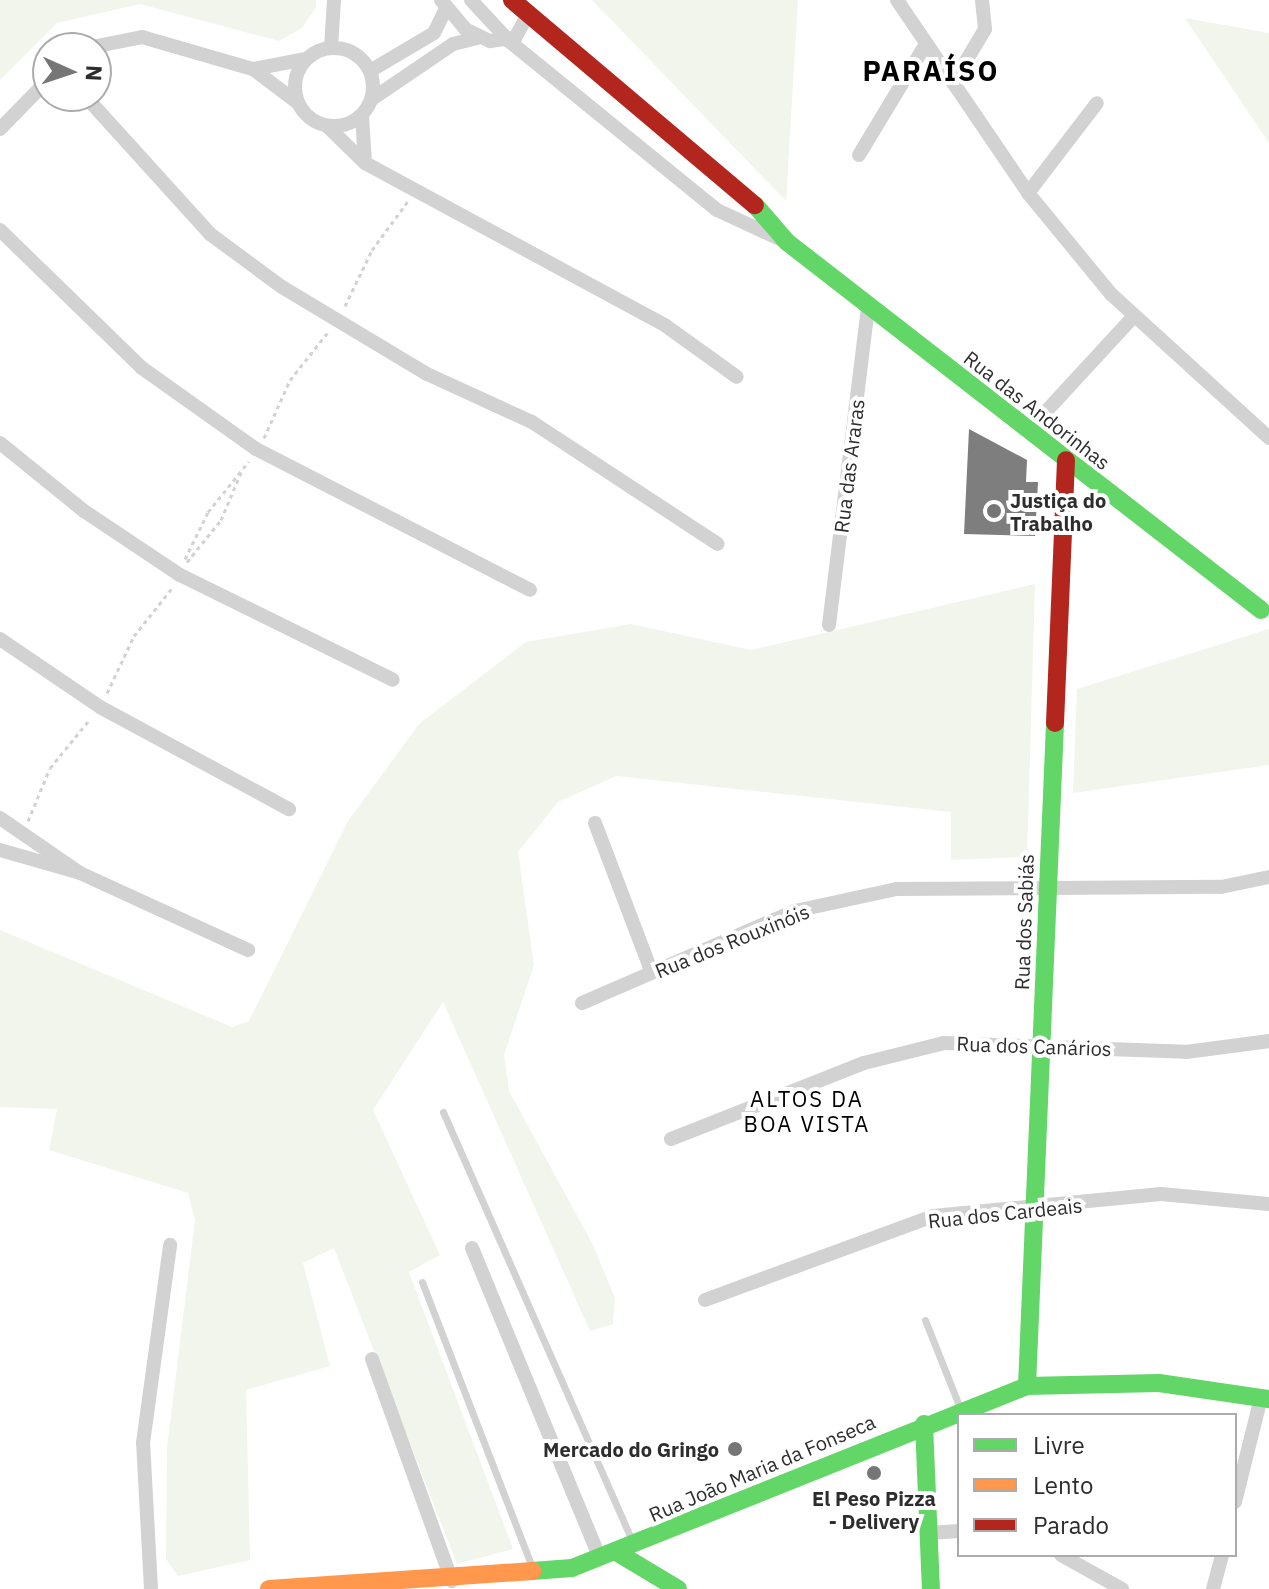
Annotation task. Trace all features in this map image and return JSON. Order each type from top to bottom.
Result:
[{"type":"street","points":[[471,0],[509,41],[717,210],[787,242]]},
{"type":"street","name":"Rua das Andorinhas","points":[[512,0],[526,18],[734,181],[787,242],[1261,610]]},
{"type":"street","points":[[897,0],[1028,193],[1134,316],[1269,438]]},
{"type":"street","points":[[953,83],[985,29],[982,0]]},
{"type":"street","points":[[331,47],[338,2]]},
{"type":"street","points":[[370,71],[434,33],[443,4],[477,38]]},
{"type":"street","points":[[509,41],[526,18]]},
{"type":"street","points":[[112,43],[142,37],[253,69],[327,126],[365,163],[476,229],[639,311],[737,377]]},
{"type":"street","points":[[365,163],[362,115],[372,99],[453,44],[477,38],[509,41]]},
{"type":"street","points":[[859,155],[926,44]]},
{"type":"street","points":[[253,69],[306,59],[331,47],[350,50],[370,71],[372,99]]},
{"type":"street","points":[[298,103],[294,84],[306,59]]},
{"type":"street","points":[[0,129],[32,96]]},
{"type":"street","points":[[1028,193],[1097,103]]},
{"type":"street","points":[[99,112],[210,234],[282,287],[427,374],[532,422],[718,544]]},
{"type":"street","points":[[327,126],[362,115]]},
{"type":"street","points":[[0,230],[142,368],[256,449],[530,590]]},
{"type":"street","name":"Rua das Araras","points":[[829,625],[868,306]]},
{"type":"street","points":[[1028,431],[1134,316]]},
{"type":"street","points":[[0,443],[84,511],[180,575],[393,680]]},
{"type":"street","name":"Rua dos Sabiás","points":[[1027,1386],[1066,460]]},
{"type":"street","points":[[0,639],[100,707],[289,809]]},
{"type":"street","points":[[0,818],[80,873]]},
{"type":"street","points":[[595,823],[652,973]]},
{"type":"street","points":[[0,850],[80,873],[248,950]]},
{"type":"street","name":"Rua dos Rouxinóis","points":[[582,1003],[795,911],[897,889],[1048,883],[1221,887],[1269,877]]},
{"type":"street","name":"Rua dos Canários","points":[[671,1139],[864,1063],[944,1043],[1186,1052],[1269,1041]]},
{"type":"street","name":"Rua dos Cardeais","points":[[705,1300],[933,1216],[1034,1211],[1161,1194],[1269,1204]]},
{"type":"street","points":[[151,1589],[143,1443],[170,1245]]},
{"type":"street","points":[[472,1248],[600,1559],[645,1568],[678,1589]]},
{"type":"street","points":[[372,1359],[452,1581]]},
{"type":"street","name":"Rua João Maria da Fonseca","points":[[269,1589],[535,1576],[600,1559],[924,1424],[1027,1386],[1159,1383],[1265,1398]]},
{"type":"street","points":[[1237,1495],[1265,1398]]},
{"type":"street","points":[[924,1424],[931,1589]]},
{"type":"street","points":[[929,1533],[957,1531]]},
{"type":"street","points":[[635,1546],[645,1568]]},
{"type":"street","points":[[635,1546],[645,1568]]},
{"type":"street","points":[[1065,1557],[1122,1589]]},
{"type":"street","points":[[1213,1589],[1221,1557]]},
{"type":"lane","points":[[443,1112],[635,1546]]},
{"type":"lane","points":[[422,1282],[535,1576]]},
{"type":"lane","points":[[925,1320],[961,1410]]},
{"type":"path","points":[[242,470],[229,499],[206,535],[199,554],[185,562],[222,495],[242,470]]},
{"type":"path","points":[[222,495],[229,499]]},
{"type":"path","points":[[200,532],[206,535]]},
{"type":"shaded area","points":[[0,0],[316,0],[316,7],[302,28],[279,41],[140,4],[57,23],[48,32],[32,32],[32,48],[0,80]]},
{"type":"shaded area","points":[[592,0],[798,0],[786,201]]},
{"type":"shaded area","points":[[1185,18],[1269,33],[1269,143]]},
{"type":"shaded area","points":[[1035,584],[1027,857],[951,860],[951,812],[616,776],[558,802],[518,852],[534,965],[504,1055],[509,1091],[592,1243],[615,1298],[613,1324],[590,1331],[443,1002],[373,1110],[440,1255],[409,1272],[513,1549],[457,1564],[334,1248],[303,1263],[330,1366],[246,1390],[250,1560],[178,1576],[166,1559],[167,1448],[195,1220],[188,1193],[49,1150],[57,1109],[0,1107],[0,930],[232,1027],[249,1021],[348,821],[420,723],[526,642],[631,624],[751,650]]},
{"type":"shaded area","points":[[1269,629],[1269,765],[1073,793],[1077,689]]},
{"type":"building","points":[[969,429],[1027,460],[1026,482],[1038,482],[1035,536],[964,534]]},
{"type":"traffic: fast","points":[[755,205],[787,242],[1261,610]]},
{"type":"traffic: fast","points":[[1027,1386],[1055,723]]},
{"type":"traffic: fast","points":[[960,1413],[1027,1386],[1159,1383],[1269,1399]]},
{"type":"traffic: fast","points":[[532,1571],[572,1568],[957,1414]]},
{"type":"traffic: fast","points":[[924,1424],[931,1589]]},
{"type":"traffic: fast","points":[[618,1553],[678,1589]]},
{"type":"traffic: slow","points":[[269,1589],[532,1571]]},
{"type":"traffic: jam","points":[[512,0],[755,205]]},
{"type":"traffic: jam","points":[[1055,723],[1066,460]]},
{"type":"place","name":"Justiça do Trabalho","points":[[994,511]]},
{"type":"place","name":"Mercado do Gringo","points":[[735,1449]]},
{"type":"place","name":"El Peso Pizza - Delivery","points":[[874,1473]]},
{"type":"district","name":"PARAÍSO","points":[[931,71]]},
{"type":"district","name":"ALTOS DA BOA VISTA","points":[[807,1110]]}]
